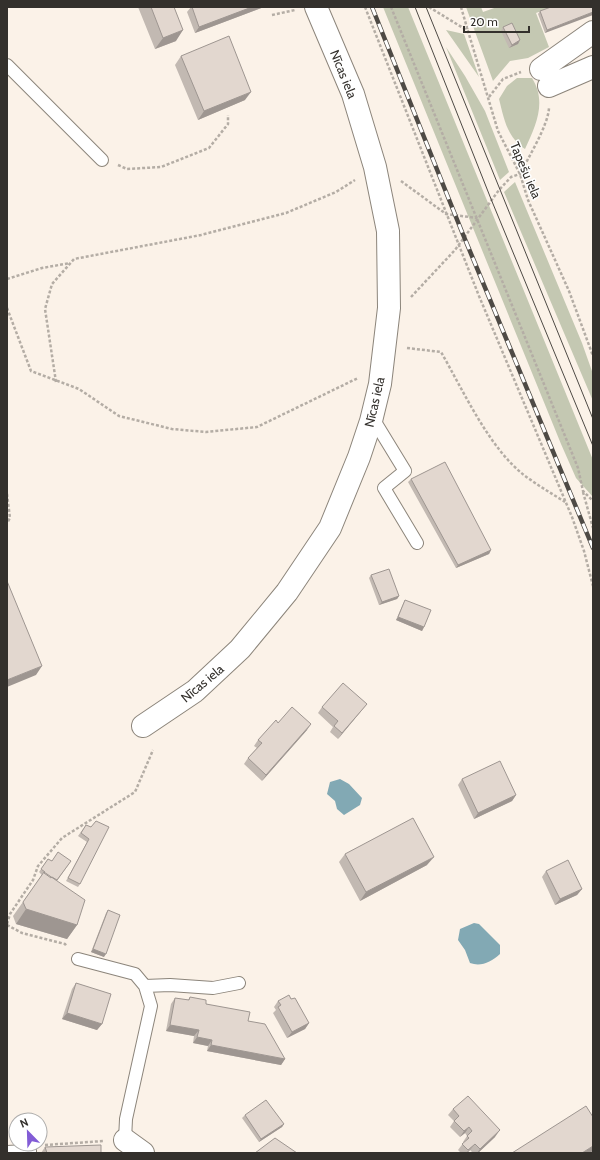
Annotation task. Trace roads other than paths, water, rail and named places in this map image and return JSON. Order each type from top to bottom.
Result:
[{"type":"street","name":"Nīcas iela","points":[[143,726],[195,691],[240,649],[287,592],[330,528],[359,457],[372,417],[382,367],[389,308],[388,231],[375,167],[353,94],[307,8]]},
{"type":"street","points":[[593,32],[545,77],[593,67]]},
{"type":"street","points":[[125,1140],[143,1153]]},
{"type":"lane","points":[[7,65],[102,160]]},
{"type":"lane","points":[[372,417],[405,471],[384,488],[416,543]]},
{"type":"lane","points":[[78,959],[135,974],[145,986],[151,1006],[126,1120],[125,1140]]},
{"type":"lane","points":[[145,986],[170,985],[213,988],[239,983]]},
{"type":"water","points":[[340,779],[349,784],[362,798],[360,805],[344,815],[337,809],[335,801],[327,794],[330,782]]},
{"type":"water","points":[[474,923],[479,924],[500,945],[500,954],[482,964],[470,963],[465,950],[458,940],[460,929]]},
{"type":"tram line","points":[[415,7],[491,199],[593,446]]},
{"type":"tram line","points":[[426,7],[593,419]]},
{"type":"railway","points":[[372,7],[462,232],[593,548]]}]
